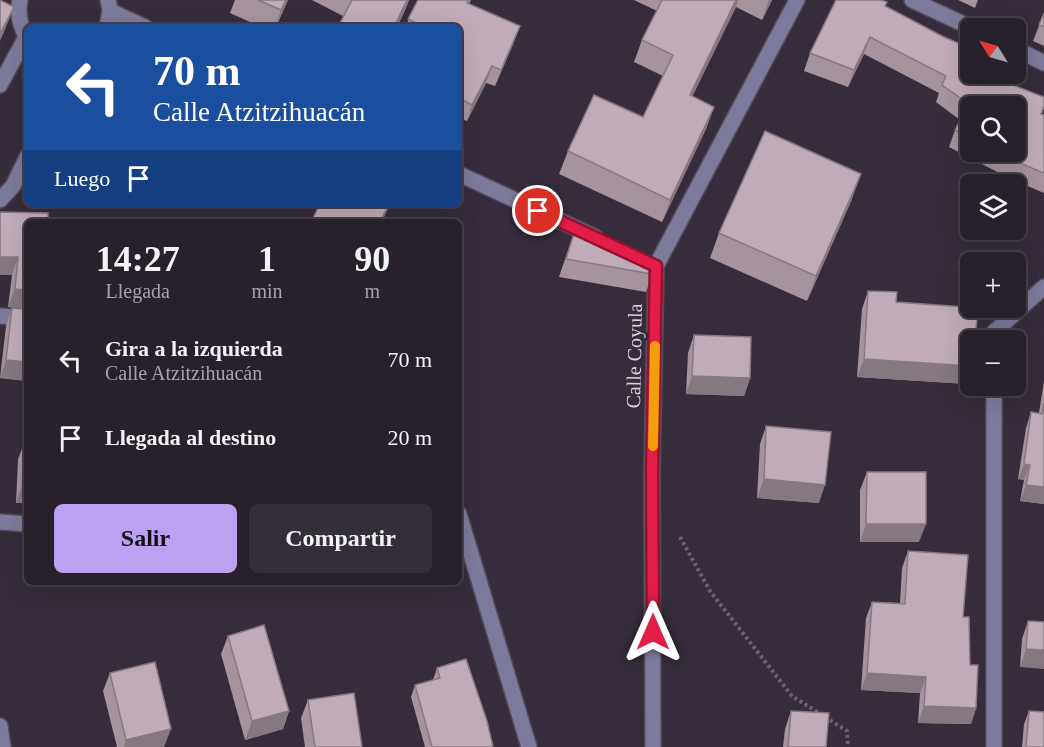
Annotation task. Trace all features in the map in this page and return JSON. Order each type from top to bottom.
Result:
[{"type":"street","points":[[20,0],[18,9],[24,33]]},
{"type":"street","name":"Calle Coyula","points":[[653,747],[651,263],[797,0]]},
{"type":"street","points":[[912,0],[960,22]]},
{"type":"street","points":[[107,24],[109,5],[140,24]]},
{"type":"street","points":[[0,84],[24,42]]},
{"type":"street","points":[[1026,54],[1044,63]]},
{"type":"street","points":[[0,200],[13,186],[24,163]]},
{"type":"street","points":[[462,175],[604,242]]},
{"type":"street","points":[[996,330],[1044,287]]},
{"type":"street","points":[[0,316],[24,318]]},
{"type":"street","points":[[993,747],[994,396]]},
{"type":"street","points":[[0,522],[24,525]]},
{"type":"street","points":[[462,524],[529,747]]},
{"type":"street","points":[[0,726],[3,747]]},
{"type":"path","points":[[679,536],[710,591],[792,696],[847,731],[848,747]]},
{"type":"building","points":[[0,0],[14,7],[0,34]]},
{"type":"building","points":[[258,0],[286,0],[281,10]]},
{"type":"building","points":[[352,0],[407,0],[395,24],[340,24]]},
{"type":"building","points":[[418,0],[469,0],[467,3],[520,26],[501,70],[492,66],[472,105],[462,100],[462,24],[418,24],[408,19]]},
{"type":"building","points":[[662,0],[736,0],[690,95],[714,107],[670,200],[568,151],[594,95],[643,117],[673,55],[642,40]]},
{"type":"building","points":[[836,0],[887,2],[885,6],[960,44],[960,84],[1010,84],[1044,97],[1041,114],[1044,115],[1044,173],[1017,162],[1026,162],[1026,96],[960,98],[942,85],[946,76],[870,37],[854,70],[810,53]]},
{"type":"building","points":[[1044,13],[1044,27],[1039,25]]},
{"type":"building","points":[[960,121],[960,133],[955,130]]},
{"type":"building","points":[[765,131],[861,174],[816,276],[719,233]]},
{"type":"building","points":[[318,207],[388,207],[382,219],[312,219]]},
{"type":"building","points":[[0,212],[48,213],[48,219],[24,219],[24,290],[15,289],[18,257],[0,257]]},
{"type":"building","points":[[576,227],[653,258],[652,274],[566,259]]},
{"type":"building","points":[[868,291],[897,292],[896,302],[960,307],[960,318],[977,318],[976,330],[960,330],[960,365],[864,359]]},
{"type":"building","points":[[12,308],[24,309],[24,362],[6,360]]},
{"type":"building","points":[[694,335],[751,337],[750,378],[692,376]]},
{"type":"building","points":[[1044,403],[1044,487],[1026,485],[1030,465],[1024,464],[1031,412],[1042,414]]},
{"type":"building","points":[[766,426],[831,432],[825,485],[764,479]]},
{"type":"building","points":[[24,456],[24,485],[22,485]]},
{"type":"building","points":[[867,472],[926,472],[926,524],[866,524]]},
{"type":"building","points":[[908,551],[968,555],[963,617],[969,617],[970,665],[978,665],[976,708],[924,706],[926,677],[867,673],[872,602],[905,604]]},
{"type":"building","points":[[1028,621],[1044,622],[1044,650],[1026,649]]},
{"type":"building","points":[[264,625],[289,711],[252,721],[228,636]]},
{"type":"building","points":[[466,659],[487,721],[493,747],[432,747],[415,685],[440,678],[437,668]]},
{"type":"building","points":[[155,662],[171,729],[126,740],[110,673]]},
{"type":"building","points":[[354,693],[362,747],[315,747],[308,700]]},
{"type":"building","points":[[791,711],[829,713],[826,747],[788,747]]},
{"type":"building","points":[[1029,711],[1044,712],[1044,747],[1026,747]]},
{"type":"slow traffic","points":[[653,446],[655,346]]},
{"type":"route","points":[[538,211],[656,266],[652,471],[653,632]]}]
